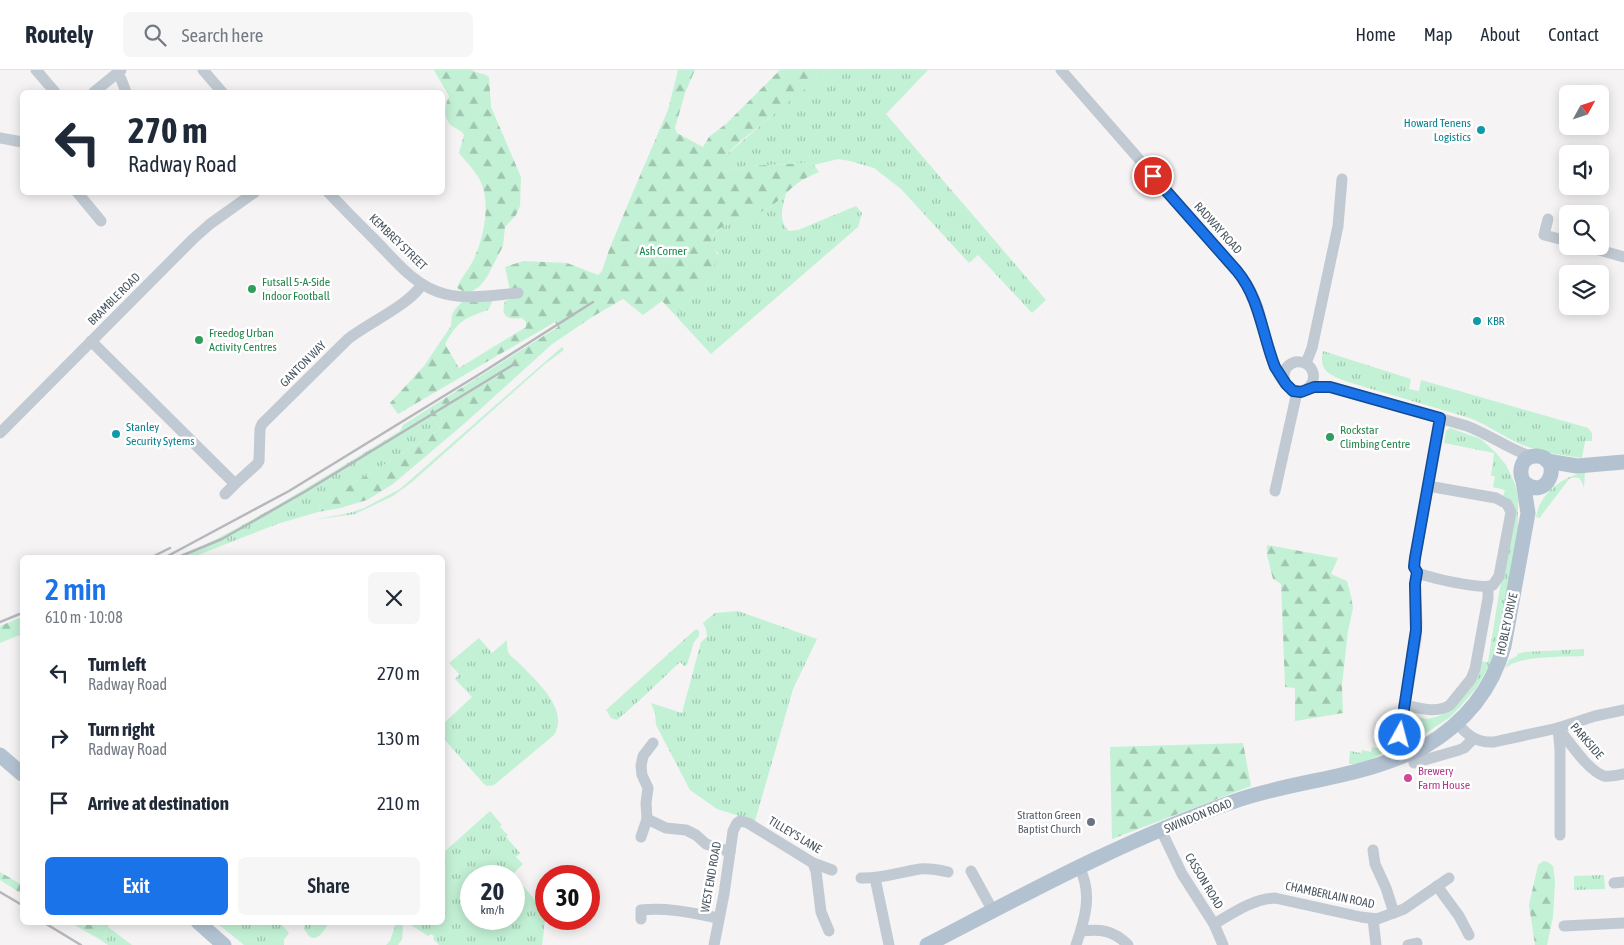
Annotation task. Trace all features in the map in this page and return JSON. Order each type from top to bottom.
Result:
[{"type":"main road","points":[[1539,458],[1551,470],[1546,482]]},
{"type":"main road","points":[[1577,466],[1546,482],[1531,487],[1521,476],[1523,462],[1539,458],[1577,466],[1624,462]]},
{"type":"main road","name":"HOBLEY DRIVE","points":[[1521,476],[1528,513]]},
{"type":"main road","name":"HOBLEY DRIVE","points":[[1457,723],[1476,704],[1494,673],[1502,654],[1528,513],[1546,482]]},
{"type":"main road","name":"SWINDON ROAD","points":[[927,945],[1079,867],[1161,830],[1249,796],[1354,773],[1388,762],[1417,756],[1457,723]]},
{"type":"main road","points":[[0,755],[20,772]]},
{"type":"main road","points":[[201,925],[224,945]]},
{"type":"street","points":[[36,70],[53,90]]},
{"type":"street","points":[[203,70],[220,90]]},
{"type":"street","name":"RADWAY ROAD","points":[[1061,70],[1242,277],[1258,307],[1264,335],[1277,372],[1285,382]]},
{"type":"street","points":[[96,90],[119,72],[125,90]]},
{"type":"street","points":[[0,138],[20,142]]},
{"type":"street","points":[[1309,388],[1313,382],[1310,368],[1312,348],[1338,226],[1342,179]]},
{"type":"street","points":[[79,195],[101,221]]},
{"type":"street","name":"BRAMBLE ROAD","points":[[0,433],[202,231],[251,195]]},
{"type":"street","name":"KEMBREY STREET","points":[[331,195],[400,266],[422,284],[438,292],[458,296],[471,297],[518,293]]},
{"type":"street","points":[[1548,219],[1544,235],[1559,239]]},
{"type":"street","points":[[1609,253],[1624,258]]},
{"type":"street","name":"GANTON WAY","points":[[225,494],[259,461],[260,429],[262,424],[348,339],[416,294],[422,284]]},
{"type":"street","points":[[91,341],[235,484]]},
{"type":"street","points":[[1270,351],[1292,363]]},
{"type":"street","points":[[1330,387],[1300,361],[1292,363],[1284,372],[1285,382],[1289,388],[1297,392],[1309,388],[1330,387],[1474,429],[1500,443],[1539,458]]},
{"type":"street","points":[[1275,491],[1297,392]]},
{"type":"street","points":[[1388,762],[1400,735],[1416,630],[1415,584],[1417,572],[1414,564],[1440,418]]},
{"type":"street","points":[[1500,443],[1511,456],[1521,476]]},
{"type":"street","points":[[1417,572],[1432,578],[1488,587],[1499,576],[1511,512],[1510,507],[1504,501],[1496,498],[1428,486]]},
{"type":"street","points":[[1404,705],[1440,710],[1450,705],[1471,679],[1475,669],[1488,598],[1488,587]]},
{"type":"street","points":[[1457,723],[1466,734],[1474,739],[1494,742],[1558,728],[1595,716],[1624,710]]},
{"type":"street","points":[[1558,728],[1560,750],[1560,835]]},
{"type":"street","name":"PARKSIDE","points":[[1558,728],[1584,760],[1596,771],[1606,776],[1624,774]]},
{"type":"street","points":[[1400,735],[1417,756]]},
{"type":"street","name":"SWINDON ROAD","points":[[1417,756],[1459,750],[1474,739]]},
{"type":"street","points":[[641,838],[647,819],[646,803],[648,788],[642,775],[641,766],[643,756],[654,743]]},
{"type":"street","points":[[647,819],[666,828],[686,830],[696,835],[706,844],[730,852]]},
{"type":"street","name":"WEST END ROAD","points":[[714,945],[734,827],[740,821],[745,822]]},
{"type":"street","name":"TILLEY'S LANE","points":[[745,822],[813,863],[832,870]]},
{"type":"street","name":"CASSON ROAD","points":[[1161,830],[1182,874],[1214,924],[1224,945]]},
{"type":"street","points":[[1373,850],[1375,864],[1386,888],[1394,913]]},
{"type":"street","points":[[813,863],[816,871],[821,912],[829,931]]},
{"type":"street","points":[[1076,945],[1081,931],[1087,892],[1085,879],[1079,867]]},
{"type":"street","points":[[861,878],[875,878],[921,869],[948,872]]},
{"type":"street","points":[[971,871],[993,911]]},
{"type":"street","points":[[875,878],[889,945]]},
{"type":"street","name":"CHAMBERLAIN ROAD","points":[[1214,924],[1249,904],[1275,898],[1372,919],[1404,909],[1449,878]]},
{"type":"street","points":[[1437,886],[1460,916],[1468,936]]},
{"type":"street","points":[[641,919],[642,910],[654,909],[718,918]]},
{"type":"street","points":[[1372,919],[1376,945]]},
{"type":"street","points":[[1564,926],[1624,923]]},
{"type":"street","points":[[1081,931],[1104,930],[1119,937],[1128,945]]},
{"type":"green space","points":[[434,70],[472,70],[489,77],[491,107],[521,177],[520,206],[516,215],[505,227],[503,246],[487,277],[480,286],[471,292],[457,288],[474,259],[481,239],[486,205],[485,194],[478,176],[459,153],[464,135],[452,126],[447,119],[446,108],[449,96]]},
{"type":"green space","name":"Ash Corner","points":[[678,70],[695,70],[685,93],[675,128],[677,133],[703,147],[709,137],[727,123],[780,70],[831,70],[793,98],[737,144],[721,164],[725,172],[749,166],[811,163],[819,172],[798,183],[765,210],[720,228],[712,239],[718,257],[706,284],[675,315],[662,301],[643,315],[623,299],[592,317],[551,345],[465,423],[393,484],[367,500],[318,512],[320,505],[330,497],[440,429],[428,409],[558,327],[555,322],[398,414],[390,403],[424,366],[451,326],[452,315],[455,309],[463,301],[493,300],[488,310],[462,321],[445,344],[459,368],[526,327],[526,322],[522,318],[509,318],[504,314],[505,301],[512,299],[505,267],[523,261],[567,263],[598,275],[602,271],[668,110]]},
{"type":"green space","points":[[831,70],[928,70],[886,114],[1046,300],[1032,313],[978,255],[969,263],[901,189],[874,168],[838,159],[814,165],[811,163],[749,166],[725,172],[721,164],[724,157],[803,89]]},
{"type":"green space","points":[[786,194],[782,218],[789,231],[798,230],[856,206],[862,213],[858,227],[711,354],[675,315],[706,284],[718,253],[712,243],[715,233],[726,224],[763,211]]},
{"type":"green space","points":[[562,347],[564,350],[545,364],[412,482],[393,496],[355,514],[313,520],[364,508],[400,489]]},
{"type":"green space","points":[[1323,351],[1411,379],[1409,389],[1419,391],[1421,380],[1588,428],[1592,433],[1592,441],[1585,441],[1582,458],[1534,449],[1518,443],[1470,418],[1348,382],[1331,375],[1322,364]]},
{"type":"green space","points":[[428,409],[440,429],[330,497],[320,505],[318,512],[277,524],[198,555],[183,555],[234,530],[290,498],[400,431],[403,425]]},
{"type":"green space","points":[[1450,428],[1481,439],[1506,465],[1515,484],[1518,498],[1518,529],[1495,656],[1477,687],[1460,707],[1449,718],[1421,736],[1416,737],[1408,732],[1408,718],[1411,716],[1428,719],[1446,712],[1479,661],[1488,662],[1500,587],[1508,553],[1507,498],[1503,496],[1505,490],[1493,487],[1495,476],[1491,476],[1494,453],[1444,443],[1446,431]]},
{"type":"green space","points":[[1585,472],[1584,488],[1579,478],[1569,479],[1540,518],[1536,517],[1538,508],[1553,487],[1576,474]]},
{"type":"green space","points":[[1267,545],[1338,558],[1331,574],[1347,581],[1353,608],[1348,631],[1342,685],[1343,713],[1295,721],[1295,688],[1285,687],[1281,584],[1273,579],[1267,555]]},
{"type":"green space","points":[[738,611],[817,639],[793,689],[755,821],[717,809],[690,790],[656,725],[655,713],[651,703],[682,713],[701,642],[707,637],[703,623],[715,613]]},
{"type":"green space","points":[[20,618],[20,635],[0,643],[0,626]]},
{"type":"green space","points":[[696,629],[699,631],[699,636],[694,642],[687,665],[684,666],[680,662],[617,720],[611,718],[606,710]]},
{"type":"green space","points":[[479,638],[492,653],[507,640],[509,653],[541,686],[554,705],[558,715],[558,725],[554,735],[494,785],[487,786],[484,784],[445,740],[445,722],[472,697],[455,679],[459,674],[449,663]]},
{"type":"green space","points":[[1584,649],[1584,656],[1530,659],[1511,664],[1505,669],[1509,660],[1517,656],[1517,654],[1524,652]]},
{"type":"green space","points":[[1243,743],[1251,786],[1112,839],[1110,747]]},
{"type":"green space","points":[[1389,745],[1382,753],[1372,759],[1349,764],[1350,751],[1361,753],[1362,750],[1371,752],[1372,747],[1382,749]]},
{"type":"green space","points":[[490,811],[502,825],[500,827],[508,835],[506,837],[520,853],[516,857],[523,864],[460,865],[460,930],[525,930],[525,888],[535,900],[535,930],[544,930],[542,945],[439,945],[431,934],[428,936],[411,925],[445,925],[445,851]]},
{"type":"green space","points":[[1543,861],[1553,866],[1555,881],[1553,917],[1547,945],[1535,945],[1529,905],[1538,865]]},
{"type":"green space","points":[[0,872],[20,884],[20,893],[0,880]]},
{"type":"green space","points":[[1604,875],[1605,889],[1574,890],[1574,876]]},
{"type":"green space","points":[[74,925],[109,925],[99,939]]},
{"type":"green space","points":[[219,925],[282,925],[289,933],[284,940],[284,945],[244,945]]},
{"type":"green space","points":[[305,925],[327,925],[323,932],[315,938],[309,936],[304,929]]},
{"type":"green space","points":[[395,925],[403,926],[402,939],[398,945],[386,945],[390,941]]},
{"type":"green space","points":[[108,927],[132,945],[108,945],[99,939]]},
{"type":"railway","points":[[170,555],[289,491],[593,302]]},
{"type":"railway","points":[[183,555],[222,539],[306,491],[516,363]]},
{"type":"railway","points":[[156,555],[170,548]]},
{"type":"railway","points":[[0,622],[20,614]]},
{"type":"railway","points":[[0,892],[20,904]]},
{"type":"railway","points":[[48,925],[81,945]]},
{"type":"place","name":"Howard Tenens Logistics","points":[[1481,130]]},
{"type":"place","name":"Futsall 5-A-Side Indoor Football","points":[[252,289]]},
{"type":"place","name":"KBR","points":[[1477,321]]},
{"type":"place","name":"Freedog Urban Activity Centres","points":[[199,340]]},
{"type":"place","name":"Stanley Security Sytems","points":[[116,434]]},
{"type":"place","name":"Rockstar Climbing Centre","points":[[1330,437]]},
{"type":"place","name":"Brewery Farm House","points":[[1408,778]]},
{"type":"place","name":"Stratton Green Baptist Church","points":[[1091,822]]},
{"type":"route","points":[[1153,176],[1247,284],[1258,307],[1264,335],[1278,375],[1289,388],[1299,392],[1309,388],[1326,386],[1440,418],[1414,564],[1417,572],[1415,584],[1416,630],[1400,735]]}]
